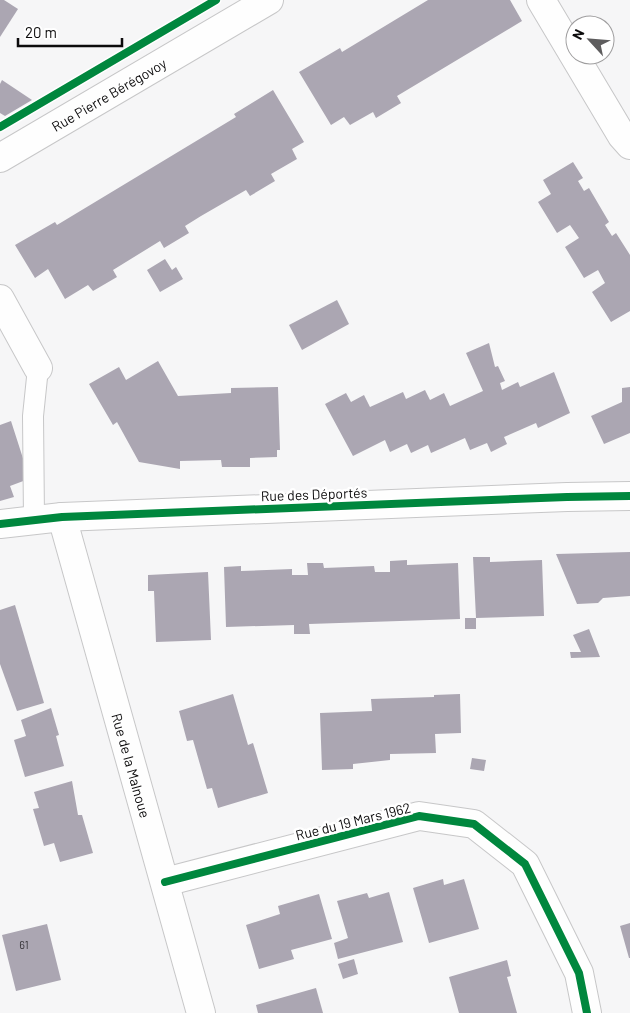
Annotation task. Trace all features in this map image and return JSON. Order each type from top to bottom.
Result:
[{"type":"street","name":"Rue Pierre Bérégovoy","points":[[0,158],[269,0]]},
{"type":"street","points":[[541,0],[622,136],[630,145]]},
{"type":"street","points":[[0,299],[38,368]]},
{"type":"street","name":"Rue des Déportés","points":[[0,524],[34,518],[630,496]]},
{"type":"street","name":"Rue de la Malnoue","points":[[62,517],[166,882],[201,1013]]},
{"type":"street","name":"Rue du 19 Mars 1962","points":[[166,882],[419,816],[474,824],[525,864],[579,973],[587,1013]]},
{"type":"lane","points":[[34,518],[33,416],[38,368]]},
{"type":"building","points":[[0,0],[4,0],[18,9],[0,37]]},
{"type":"building","points":[[428,0],[510,0],[522,21],[397,96],[401,103],[376,118],[373,112],[350,125],[344,117],[331,125],[299,72],[340,48],[342,52]]},
{"type":"building","points":[[2,80],[32,100],[5,116],[0,113],[0,84]]},
{"type":"building","points":[[273,90],[304,142],[292,149],[297,159],[271,174],[275,181],[250,196],[246,190],[201,216],[185,226],[189,233],[164,248],[160,241],[113,270],[117,277],[93,291],[88,285],[65,299],[48,269],[35,278],[15,245],[55,222],[57,225],[236,117],[234,114]]},
{"type":"building","points":[[573,162],[583,178],[578,181],[584,191],[589,188],[609,222],[605,225],[612,236],[616,233],[630,255],[630,311],[611,322],[592,292],[605,283],[598,270],[584,278],[565,247],[579,238],[570,225],[557,233],[538,202],[551,194],[543,180]]},
{"type":"building","points":[[165,259],[172,270],[176,267],[183,279],[160,292],[147,270]]},
{"type":"building","points":[[337,300],[349,324],[302,350],[289,325]]},
{"type":"building","points":[[489,343],[495,367],[498,366],[505,381],[500,383],[502,390],[518,382],[520,387],[554,372],[570,413],[538,428],[536,423],[504,437],[507,444],[491,452],[487,443],[470,450],[465,438],[431,453],[428,445],[411,453],[407,444],[390,452],[385,440],[353,456],[325,404],[346,393],[351,402],[364,395],[370,407],[403,392],[406,399],[425,390],[430,400],[444,393],[450,406],[483,391],[466,353]]},
{"type":"building","points":[[158,361],[178,396],[231,393],[231,388],[278,387],[280,450],[277,450],[277,457],[250,458],[250,467],[222,467],[221,460],[180,461],[180,469],[139,462],[117,422],[113,425],[89,384],[119,367],[126,380]]},
{"type":"building","points":[[630,387],[630,433],[604,444],[591,416],[622,402],[622,388]]},
{"type":"building","points":[[11,421],[28,474],[26,480],[10,486],[14,497],[0,501],[0,425]]},
{"type":"building","points":[[630,552],[630,596],[603,598],[598,603],[577,604],[556,554]]},
{"type":"building","points":[[473,557],[490,557],[490,562],[542,560],[544,616],[476,618]]},
{"type":"building","points":[[407,560],[407,565],[458,563],[460,619],[309,624],[310,634],[294,634],[294,625],[226,627],[224,567],[241,566],[241,571],[292,569],[292,575],[308,575],[307,563],[323,563],[324,568],[374,566],[375,572],[390,572],[390,561]]},
{"type":"building","points":[[208,572],[211,640],[156,642],[154,591],[148,591],[148,575]]},
{"type":"building","points":[[15,605],[44,703],[17,711],[0,664],[0,610]]},
{"type":"building","points":[[465,618],[476,618],[476,629],[465,629]]},
{"type":"building","points":[[589,629],[600,657],[571,658],[570,652],[581,652],[573,635]]},
{"type":"building","points":[[233,694],[248,745],[253,743],[268,793],[218,808],[212,788],[207,789],[193,740],[187,741],[179,711]]},
{"type":"building","points":[[460,694],[461,733],[435,734],[436,753],[390,754],[390,760],[353,764],[353,769],[322,770],[320,713],[372,711],[371,699],[434,697],[434,695]]},
{"type":"building","points":[[51,708],[59,735],[56,736],[64,766],[25,777],[14,740],[26,736],[21,720]]},
{"type":"building","points":[[472,758],[486,760],[484,771],[470,769]]},
{"type":"building","points":[[72,781],[78,815],[82,815],[93,853],[60,862],[54,843],[44,846],[33,809],[39,808],[34,792]]},
{"type":"building","points":[[443,879],[444,885],[464,879],[479,929],[429,943],[413,888]]},
{"type":"building","points":[[389,892],[403,942],[338,959],[334,943],[348,938],[337,901],[367,893],[369,898]]},
{"type":"building","points":[[319,894],[332,939],[291,950],[294,959],[259,969],[246,925],[280,914],[278,906]]},
{"type":"building","points":[[630,923],[630,958],[629,958],[620,926]]},
{"type":"building","points":[[47,924],[61,980],[16,991],[2,935]]},
{"type":"building","points":[[354,959],[358,974],[343,979],[338,964]]},
{"type":"building","points":[[507,960],[511,976],[507,977],[517,1013],[459,1013],[449,977]]},
{"type":"building","points":[[316,988],[323,1013],[258,1013],[256,1005]]},
{"type":"cycle path","points":[[0,127],[216,0]]},
{"type":"cycle path","points":[[0,524],[62,517],[630,496]]},
{"type":"cycle path","points":[[165,882],[419,816],[474,824],[525,864],[579,973],[587,1013]]}]
